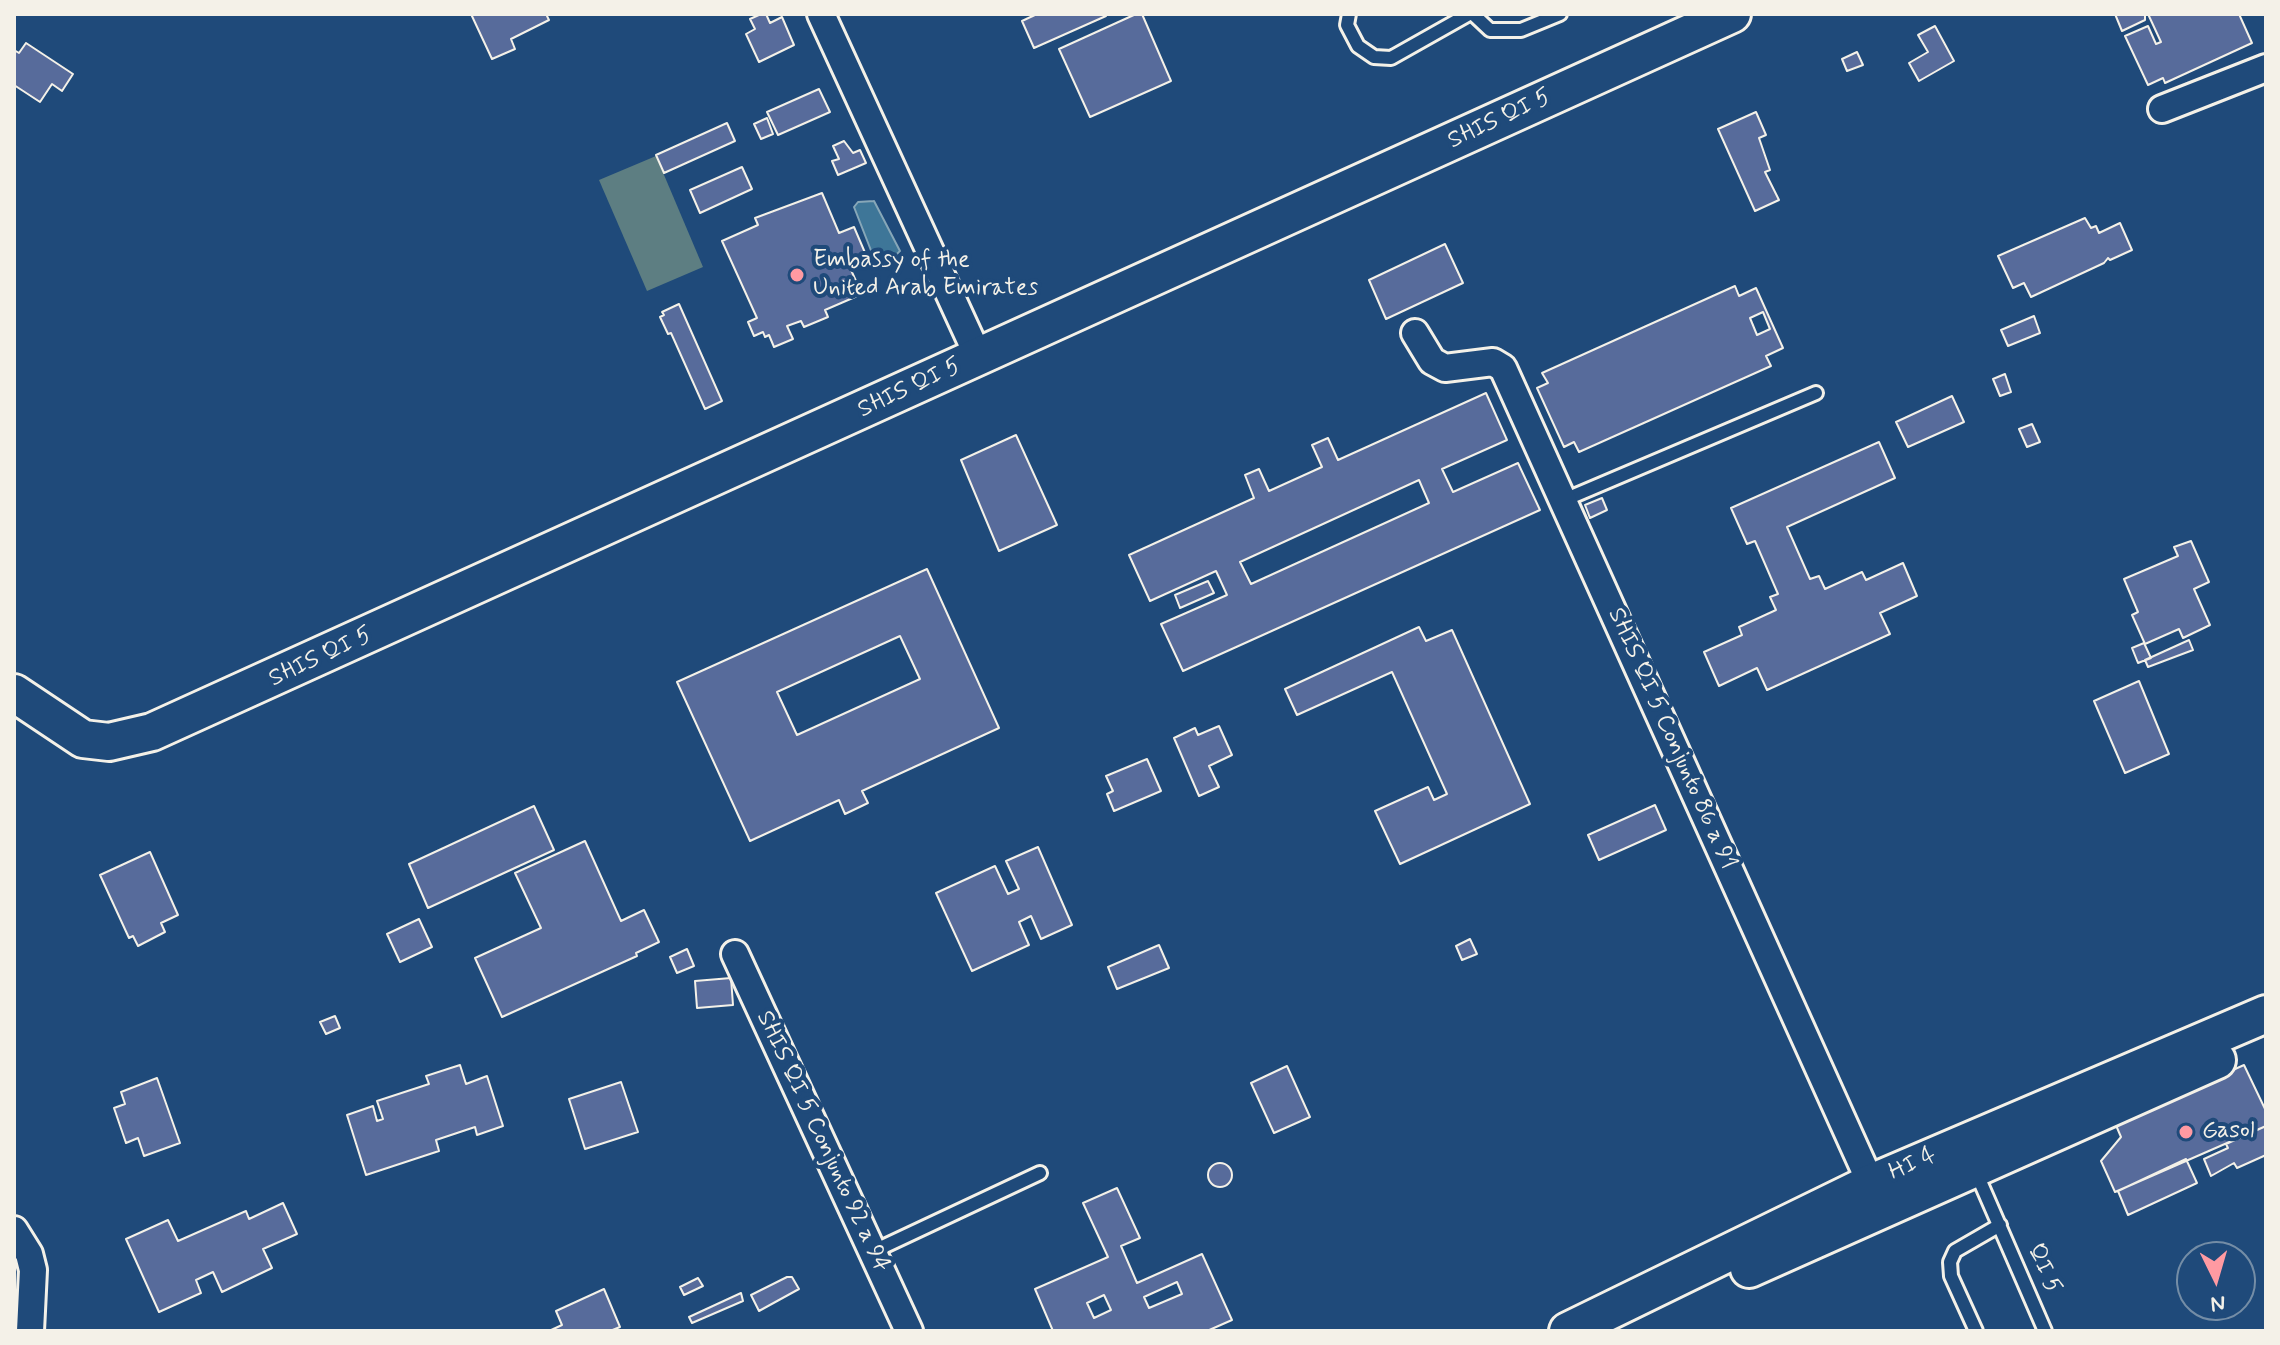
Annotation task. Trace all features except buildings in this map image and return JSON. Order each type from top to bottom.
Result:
[{"type":"street","points":[[821,14],[979,358]]},
{"type":"street","name":"SHIS QI 5","points":[[14,693],[83,739],[109,742],[152,732],[1732,14]]},
{"type":"street","points":[[2162,109],[2266,68]]},
{"type":"street","name":"SHIS QI 5 Conjunto 86 a 91","points":[[1415,333],[1432,361],[1445,368],[1493,362],[1503,368],[1877,1196]]},
{"type":"street","name":"SHIS QI 5 Conjunto 92 a 94","points":[[735,954],[909,1331]]},
{"type":"street","name":"HI 4","points":[[1568,1331],[1969,1155],[2266,1014]]},
{"type":"street","name":"HI 4","points":[[1969,1155],[2266,1038]]},
{"type":"street","name":"HI 4","points":[[1608,1331],[1877,1196]]},
{"type":"street","points":[[14,1230],[29,1254],[33,1270],[30,1331]]},
{"type":"lane","points":[[1349,14],[1347,25],[1358,46],[1374,57],[1382,58],[1391,58],[1471,14],[1490,30],[1521,30],[1560,14]]},
{"type":"lane","points":[[1564,500],[1816,393]]},
{"type":"lane","name":"QI 5","points":[[1969,1155],[2045,1331]]},
{"type":"lane","points":[[874,1251],[1040,1173]]},
{"type":"lane","name":"QI 5","points":[[1976,1331],[1951,1276],[1950,1262],[1955,1251],[2000,1225]]},
{"type":"green space","points":[[656,156],[703,267],[647,291],[599,180]]},
{"type":"water","points":[[874,201],[900,251],[894,257],[880,257],[872,253],[854,207],[858,202]]},
{"type":"place","name":"Embassy of the United Arab Emirates","points":[[797,275]]},
{"type":"place","name":"Gasol","points":[[2186,1132]]}]
